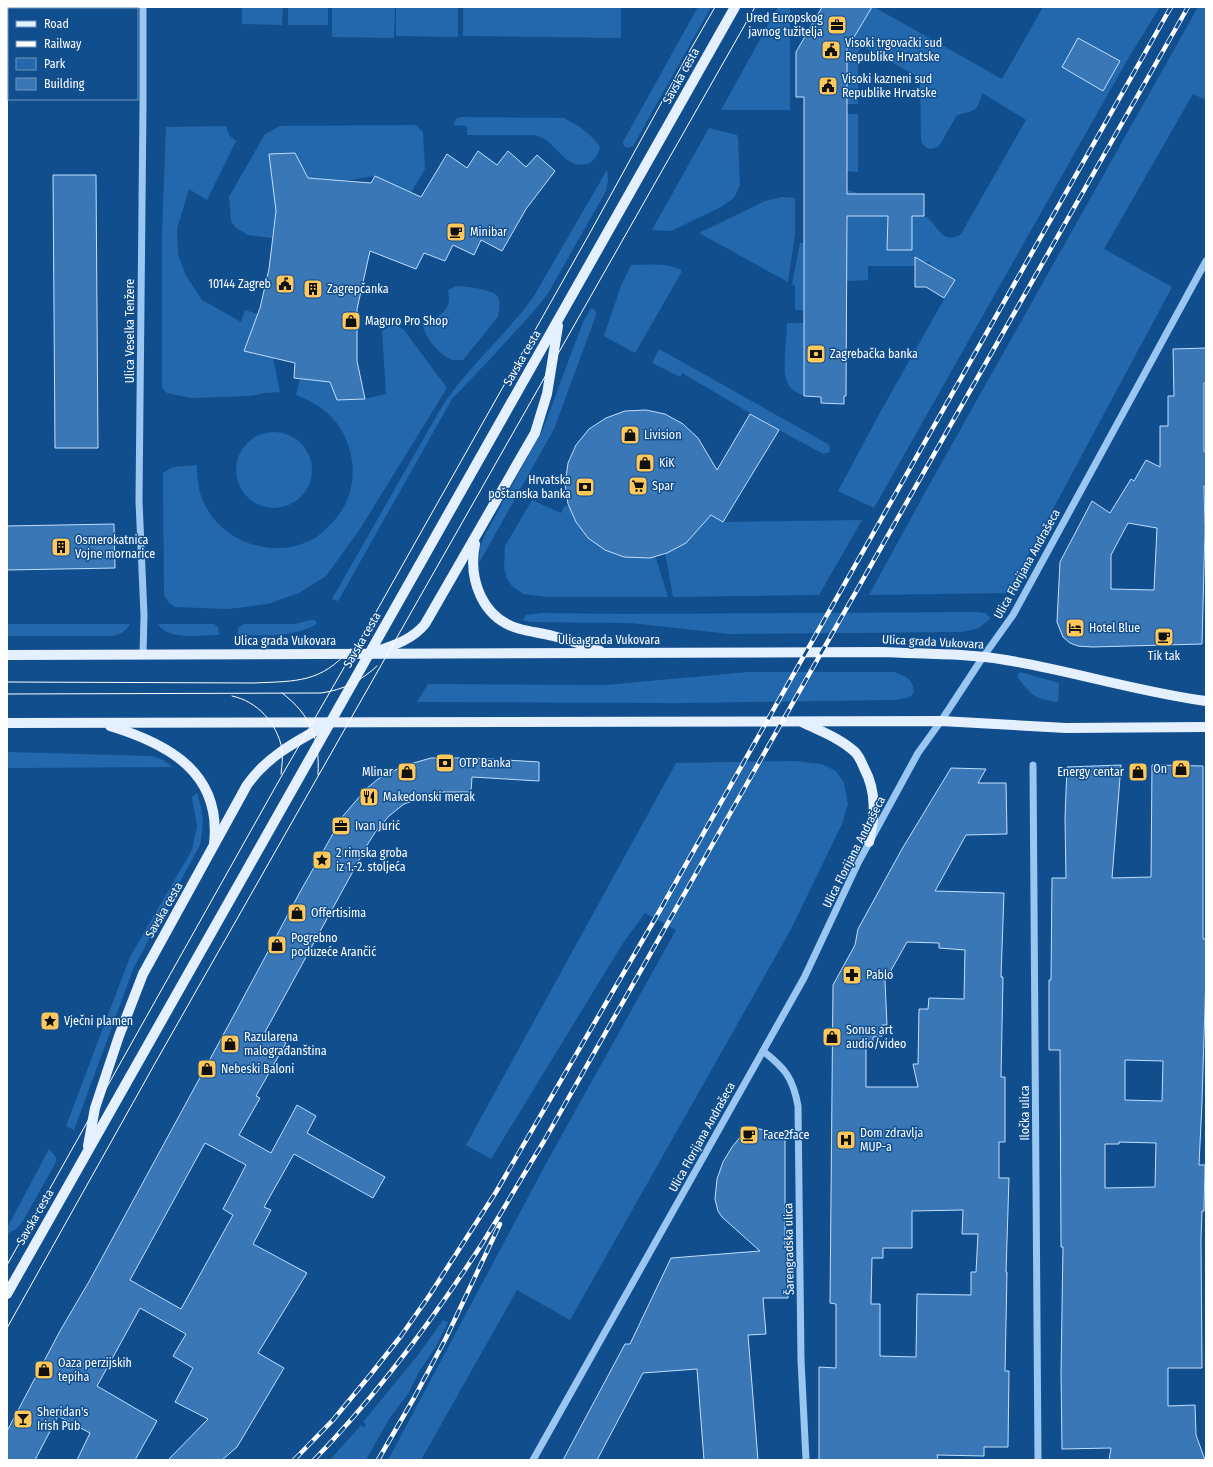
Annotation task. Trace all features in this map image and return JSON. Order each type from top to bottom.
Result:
[{"type":"main road","name":"Savska cesta","points":[[7,1294],[735,7]]},
{"type":"main road","points":[[370,654],[412,637],[419,631],[431,614],[535,433],[547,394],[558,320]]},
{"type":"main road","points":[[476,536],[472,564],[474,578],[477,591],[491,612],[508,624],[520,629],[572,641],[608,653]]},
{"type":"main road","name":"Ulica grada Vukovara","points":[[7,655],[882,652],[945,654],[983,657],[1034,665],[1147,692],[1206,701]]},
{"type":"main road","points":[[800,721],[843,743],[856,753],[869,776],[873,790],[874,805],[869,842]]},
{"type":"main road","points":[[7,723],[941,721],[1066,728],[1206,727]]},
{"type":"main road","name":"Savska cesta","points":[[87,1154],[96,1108],[119,1036],[137,988],[150,960],[247,786],[261,768],[288,746],[331,722]]},
{"type":"main road","points":[[101,723],[127,731],[170,751],[188,764],[200,777],[210,802],[214,821],[215,835],[213,849]]},
{"type":"street","name":"Ulica Veselka Tenžere","points":[[143,7],[139,501],[144,615],[143,654]]},
{"type":"street","name":"Ulica Florijana Andrašeca","points":[[533,1460],[804,978],[850,879],[918,753],[1013,615],[1206,261]]},
{"type":"street","name":"Iločka ulica","points":[[1033,765],[1038,1460]]},
{"type":"street","name":"Šarengradska ulica","points":[[763,1051],[780,1064],[790,1078],[795,1091],[798,1106],[801,1360],[806,1460]]},
{"type":"green space","points":[[242,7],[283,7],[282,25],[242,24]]},
{"type":"green space","points":[[288,7],[328,7],[328,25],[288,25]]},
{"type":"green space","points":[[332,7],[395,7],[394,38],[332,37]]},
{"type":"green space","points":[[396,7],[458,7],[458,37],[396,36]]},
{"type":"green space","points":[[463,7],[621,7],[621,38],[463,36]]},
{"type":"green space","points":[[698,7],[711,7],[633,146],[628,148],[624,146],[623,142]]},
{"type":"green space","points":[[778,7],[790,7],[790,110],[721,110]]},
{"type":"green space","points":[[872,7],[1002,79],[1043,7],[1160,7],[1129,57],[874,508],[838,491],[882,409],[955,280],[947,276],[930,287],[930,262],[915,262],[915,266],[868,266],[868,280],[847,281],[847,190],[860,194],[860,216],[924,216],[929,219],[944,235],[954,237],[961,234],[1026,120],[982,93],[979,104],[975,109],[957,115],[939,146],[930,149],[925,147],[921,139],[920,78],[862,46],[858,52],[858,104],[847,104],[847,49]]},
{"type":"green space","points":[[1198,7],[1206,7],[1206,100],[1193,94],[1104,249],[1172,287],[1008,593],[869,595],[928,487]]},
{"type":"green space","points":[[847,114],[858,114],[858,172],[847,171]]},
{"type":"green space","points":[[457,118],[564,118],[580,127],[595,140],[600,147],[597,155],[592,161],[587,164],[580,165],[568,160],[543,138],[534,135],[467,135],[467,126],[453,125]]},
{"type":"green space","points":[[416,125],[423,132],[425,169],[402,208],[375,176],[343,181],[308,178],[295,153],[270,154],[276,211],[272,238],[248,235],[236,228],[231,221],[229,197],[265,134],[280,126]]},
{"type":"green space","points":[[226,126],[229,135],[236,141],[207,200],[189,189],[177,229],[178,254],[186,276],[202,300],[241,322],[245,310],[258,314],[244,351],[273,358],[280,392],[250,396],[191,398],[167,393],[162,388],[162,234],[166,127]]},
{"type":"green space","points":[[709,128],[737,135],[740,185],[734,198],[721,207],[671,231],[652,230]]},
{"type":"green space","points":[[607,170],[608,179],[606,191],[547,295],[492,357],[452,399],[338,601],[332,599],[444,403],[454,389],[534,296]]},
{"type":"green space","points":[[782,197],[795,198],[795,234],[788,282],[699,233],[765,201]]},
{"type":"green space","points":[[800,243],[804,243],[804,310],[795,310],[795,286],[792,284]]},
{"type":"green space","points":[[631,265],[663,265],[675,267],[681,270],[681,273],[635,353],[604,336],[621,286]]},
{"type":"green space","points":[[456,286],[478,288],[491,292],[498,297],[500,307],[498,317],[463,360],[453,360],[443,355],[433,345],[425,333],[422,322],[434,318],[444,312],[449,303],[448,290]]},
{"type":"green space","points":[[591,308],[595,310],[596,315],[554,429],[479,563],[480,547],[485,535],[543,429],[583,322]]},
{"type":"green space","points":[[787,323],[804,323],[804,396],[796,392],[787,382],[785,362]]},
{"type":"green space","points":[[390,326],[397,326],[404,330],[447,388],[360,529],[326,576],[299,593],[268,604],[228,609],[175,607],[169,603],[164,595],[163,473],[173,467],[197,465],[199,488],[207,509],[228,533],[242,541],[257,546],[272,548],[288,547],[304,543],[318,536],[336,518],[347,501],[352,482],[352,461],[347,441],[337,423],[323,409],[296,395],[300,379],[330,382],[337,400],[365,399],[386,394],[382,331]]},
{"type":"green space","points":[[659,349],[828,444],[830,448],[829,452],[823,454],[682,373],[680,377],[652,363]]},
{"type":"green space","points":[[274,432],[288,435],[301,443],[309,456],[312,470],[309,484],[301,497],[288,505],[274,508],[260,505],[247,497],[239,484],[236,470],[239,456],[247,443],[260,435]]},
{"type":"green space","points":[[532,500],[561,513],[565,505],[656,558],[668,597],[547,597],[523,594],[512,586],[507,579],[504,568],[505,546]]},
{"type":"green space","points":[[695,506],[723,522],[862,520],[819,595],[673,597],[665,553]]},
{"type":"green space","points":[[542,613],[985,613],[991,618],[979,628],[962,632],[730,634],[631,623],[530,622],[523,620],[526,615]]},
{"type":"green space","points":[[315,620],[317,624],[289,634],[238,635],[238,628],[244,624],[295,624]]},
{"type":"green space","points":[[7,624],[130,624],[123,632],[113,636],[7,636]]},
{"type":"green space","points":[[158,624],[214,624],[218,627],[219,635],[177,635],[169,633]]},
{"type":"green space","points":[[749,672],[894,672],[902,675],[910,681],[914,692],[910,697],[896,700],[679,703],[417,702],[428,684],[605,685]]},
{"type":"green space","points":[[1020,672],[1059,683],[1058,702],[1044,700],[1031,693],[1018,678]]},
{"type":"green space","points":[[7,752],[152,756],[163,760],[173,767],[7,768]]},
{"type":"green space","points":[[795,761],[821,764],[836,771],[844,783],[848,804],[842,824],[790,931],[570,1320],[517,1290],[421,1460],[388,1460],[548,1160],[676,930],[645,913],[623,943],[491,1159],[466,1145],[676,763]]},
{"type":"green space","points":[[197,793],[203,819],[200,845],[134,967],[74,1130],[66,1126],[130,957],[192,850],[197,826],[192,797]]},
{"type":"green space","points":[[49,1149],[56,1157],[56,1162],[23,1221],[16,1229],[7,1234],[7,1228]]},
{"type":"green space","points":[[443,1320],[448,1322],[437,1345],[419,1372],[408,1394],[389,1419],[366,1460],[330,1460],[361,1425],[364,1428],[366,1424],[363,1422],[418,1355]]},
{"type":"building","points":[[822,7],[872,7],[847,49],[847,194],[924,194],[924,216],[912,216],[912,250],[887,250],[888,216],[847,216],[846,396],[844,396],[844,404],[821,403],[821,397],[804,396],[804,97],[796,97],[796,52]]},
{"type":"building","points":[[1078,38],[1120,61],[1103,91],[1062,67]]},
{"type":"building","points":[[478,151],[497,165],[508,151],[526,167],[537,155],[555,171],[526,209],[502,251],[481,240],[474,255],[453,245],[445,261],[424,253],[416,269],[370,251],[357,309],[357,361],[365,399],[337,400],[330,382],[294,378],[295,363],[244,351],[260,308],[269,269],[276,211],[269,154],[295,153],[308,178],[371,183],[375,176],[421,197],[447,154],[467,168]]},
{"type":"building","points":[[53,175],[96,175],[98,448],[55,448]]},
{"type":"building","points":[[915,257],[955,280],[944,298],[926,287],[915,287]]},
{"type":"building","points":[[1206,348],[1206,383],[1204,383],[1204,452],[1206,452],[1206,486],[1204,486],[1205,530],[1202,644],[1092,647],[1078,646],[1070,643],[1063,637],[1057,622],[1060,562],[1092,501],[1110,513],[1131,479],[1134,481],[1146,460],[1160,467],[1160,426],[1168,426],[1168,396],[1174,396],[1173,349]],"holes":[[[1128,523],[1157,528],[1154,590],[1111,589],[1111,555]]]},
{"type":"building","points":[[646,410],[665,414],[683,424],[698,438],[717,470],[750,414],[779,430],[723,522],[711,515],[686,543],[667,553],[650,558],[624,557],[605,550],[588,538],[576,522],[568,504],[565,484],[568,463],[576,445],[589,429],[606,418],[625,411]]},
{"type":"building","name":"Osmerokatnica Vojne mornarice","points":[[114,524],[115,568],[7,570],[7,526]]},
{"type":"building","points":[[431,758],[473,758],[539,762],[539,781],[472,777],[471,792],[435,793],[404,804],[389,816],[369,842],[265,1032],[286,1043],[256,1096],[260,1098],[239,1135],[271,1153],[297,1105],[316,1116],[307,1133],[385,1177],[373,1198],[294,1154],[264,1207],[271,1210],[253,1244],[307,1273],[258,1353],[284,1368],[237,1447],[222,1460],[168,1460],[208,1419],[175,1402],[193,1368],[173,1356],[186,1334],[140,1308],[97,1386],[157,1421],[135,1460],[77,1460],[90,1433],[58,1416],[35,1460],[7,1460],[7,1431],[60,1331],[91,1278],[300,892],[343,816],[366,789],[378,779],[403,766]],"holes":[[[205,1143],[246,1165],[223,1209],[233,1215],[181,1309],[130,1280]]]},
{"type":"building","points":[[1121,765],[1112,878],[1151,877],[1152,765],[1203,766],[1203,939],[1206,939],[1206,974],[1199,1165],[1205,1165],[1204,1211],[1202,1211],[1201,1239],[1202,1368],[1168,1368],[1168,1406],[1195,1405],[1196,1435],[1205,1460],[1109,1460],[1111,1448],[1062,1449],[1061,1373],[1063,1247],[1061,1247],[1060,1050],[1049,1050],[1049,980],[1051,980],[1052,878],[1066,878],[1065,818],[1067,767]],"holes":[[[1125,1060],[1163,1061],[1162,1101],[1125,1100]],[[1119,1142],[1156,1143],[1155,1187],[1105,1188],[1105,1144],[1119,1144]]]},
{"type":"building","points":[[951,768],[986,769],[978,783],[1006,783],[1007,834],[966,835],[935,891],[1004,893],[1001,977],[1003,977],[1001,1077],[1005,1077],[1005,1142],[999,1142],[999,1178],[1009,1178],[1005,1371],[1009,1371],[1008,1447],[984,1447],[984,1456],[937,1455],[938,1460],[819,1460],[819,1367],[836,1368],[836,1304],[830,1303],[833,985],[855,945],[858,929],[902,849]],"holes":[[[907,942],[939,943],[939,948],[965,950],[964,999],[929,998],[928,1009],[919,1009],[918,1064],[913,1064],[918,1087],[866,1087],[866,1047],[873,1047],[873,1037],[882,1036],[882,1025],[887,1025],[885,981]],[[963,1210],[962,1234],[978,1234],[976,1272],[971,1272],[971,1295],[917,1294],[916,1357],[880,1356],[880,1304],[871,1304],[872,1258],[883,1258],[883,1248],[912,1248],[912,1211]]]},
{"type":"building","points":[[754,1129],[770,1132],[785,1132],[785,1249],[789,1249],[788,1298],[763,1298],[766,1334],[748,1335],[758,1460],[704,1460],[697,1369],[643,1373],[597,1460],[563,1460],[625,1344],[630,1344],[671,1258],[760,1251],[722,1217],[718,1211],[715,1199],[717,1179],[723,1162],[732,1147],[742,1135]]},
{"type":"tram line","points":[[7,1265],[281,777],[591,231],[715,7]]},
{"type":"tram line","points":[[7,1328],[158,1058],[755,7]]},
{"type":"tram line","points":[[7,682],[283,682],[307,678],[318,674],[329,668],[350,649]]},
{"type":"tram line","points":[[7,694],[321,693],[337,690],[351,684],[365,676],[377,666]]},
{"type":"tram line","points":[[282,693],[300,710],[312,729],[317,750],[318,775]]},
{"type":"tram line","points":[[232,696],[250,703],[271,722],[276,730],[282,749],[281,774]]},
{"type":"railway","points":[[294,1460],[333,1420],[401,1336],[429,1296],[496,1192],[655,919],[1171,7]]},
{"type":"railway","points":[[314,1460],[359,1411],[421,1333],[478,1250],[544,1141],[1188,7]]},
{"type":"railway","points":[[378,1460],[414,1398],[446,1338],[500,1224]]},
{"type":"place","name":"Ured Europskog javnog tužitelja","points":[[837,25]]},
{"type":"place","name":"Visoki trgovački sud Republike Hrvatske","points":[[831,50]]},
{"type":"place","name":"Visoki kazneni sud Republike Hrvatske","points":[[828,86]]},
{"type":"place","name":"Minibar","points":[[456,232]]},
{"type":"place","name":"10144 Zagreb","points":[[285,284]]},
{"type":"place","name":"Zagrepčanka","points":[[313,289]]},
{"type":"place","name":"Maguro Pro Shop","points":[[351,321]]},
{"type":"place","name":"Zagrebačka banka","points":[[816,354]]},
{"type":"place","name":"Livision","points":[[630,435]]},
{"type":"place","name":"KiK","points":[[645,463]]},
{"type":"place","name":"Spar","points":[[638,486]]},
{"type":"place","name":"Hrvatska poštanska banka","points":[[585,487]]},
{"type":"place","name":"Osmerokatnica Vojne mornarice","points":[[61,547]]},
{"type":"place","name":"Hotel Blue","points":[[1075,628]]},
{"type":"place","name":"Tik tak","points":[[1164,637]]},
{"type":"place","name":"OTP Banka","points":[[445,763]]},
{"type":"place","name":"On","points":[[1181,769]]},
{"type":"place","name":"Mlinar","points":[[407,772]]},
{"type":"place","name":"Energy centar","points":[[1138,772]]},
{"type":"place","name":"Makedonski merak","points":[[369,797]]},
{"type":"place","name":"Ivan Jurić","points":[[341,826]]},
{"type":"place","name":"2 rimska groba iz 1.-2. stoljeća","points":[[322,860]]},
{"type":"place","name":"Offertisima","points":[[297,913]]},
{"type":"place","name":"Pogrebno poduzeće Arančić","points":[[277,945]]},
{"type":"place","name":"Pablo","points":[[852,975]]},
{"type":"place","name":"Vječni plamen","points":[[50,1021]]},
{"type":"place","name":"Sonus art audio/video","points":[[832,1037]]},
{"type":"place","name":"Razularena malograđanština","points":[[230,1044]]},
{"type":"place","name":"Nebeski Baloni","points":[[207,1069]]},
{"type":"place","name":"Face2face","points":[[749,1135]]},
{"type":"place","name":"Dom zdravlja MUP-a","points":[[846,1140]]},
{"type":"place","name":"Oaza perzijskih tepiha","points":[[44,1370]]},
{"type":"place","name":"Sheridan's Irish Pub","points":[[23,1419]]}]
